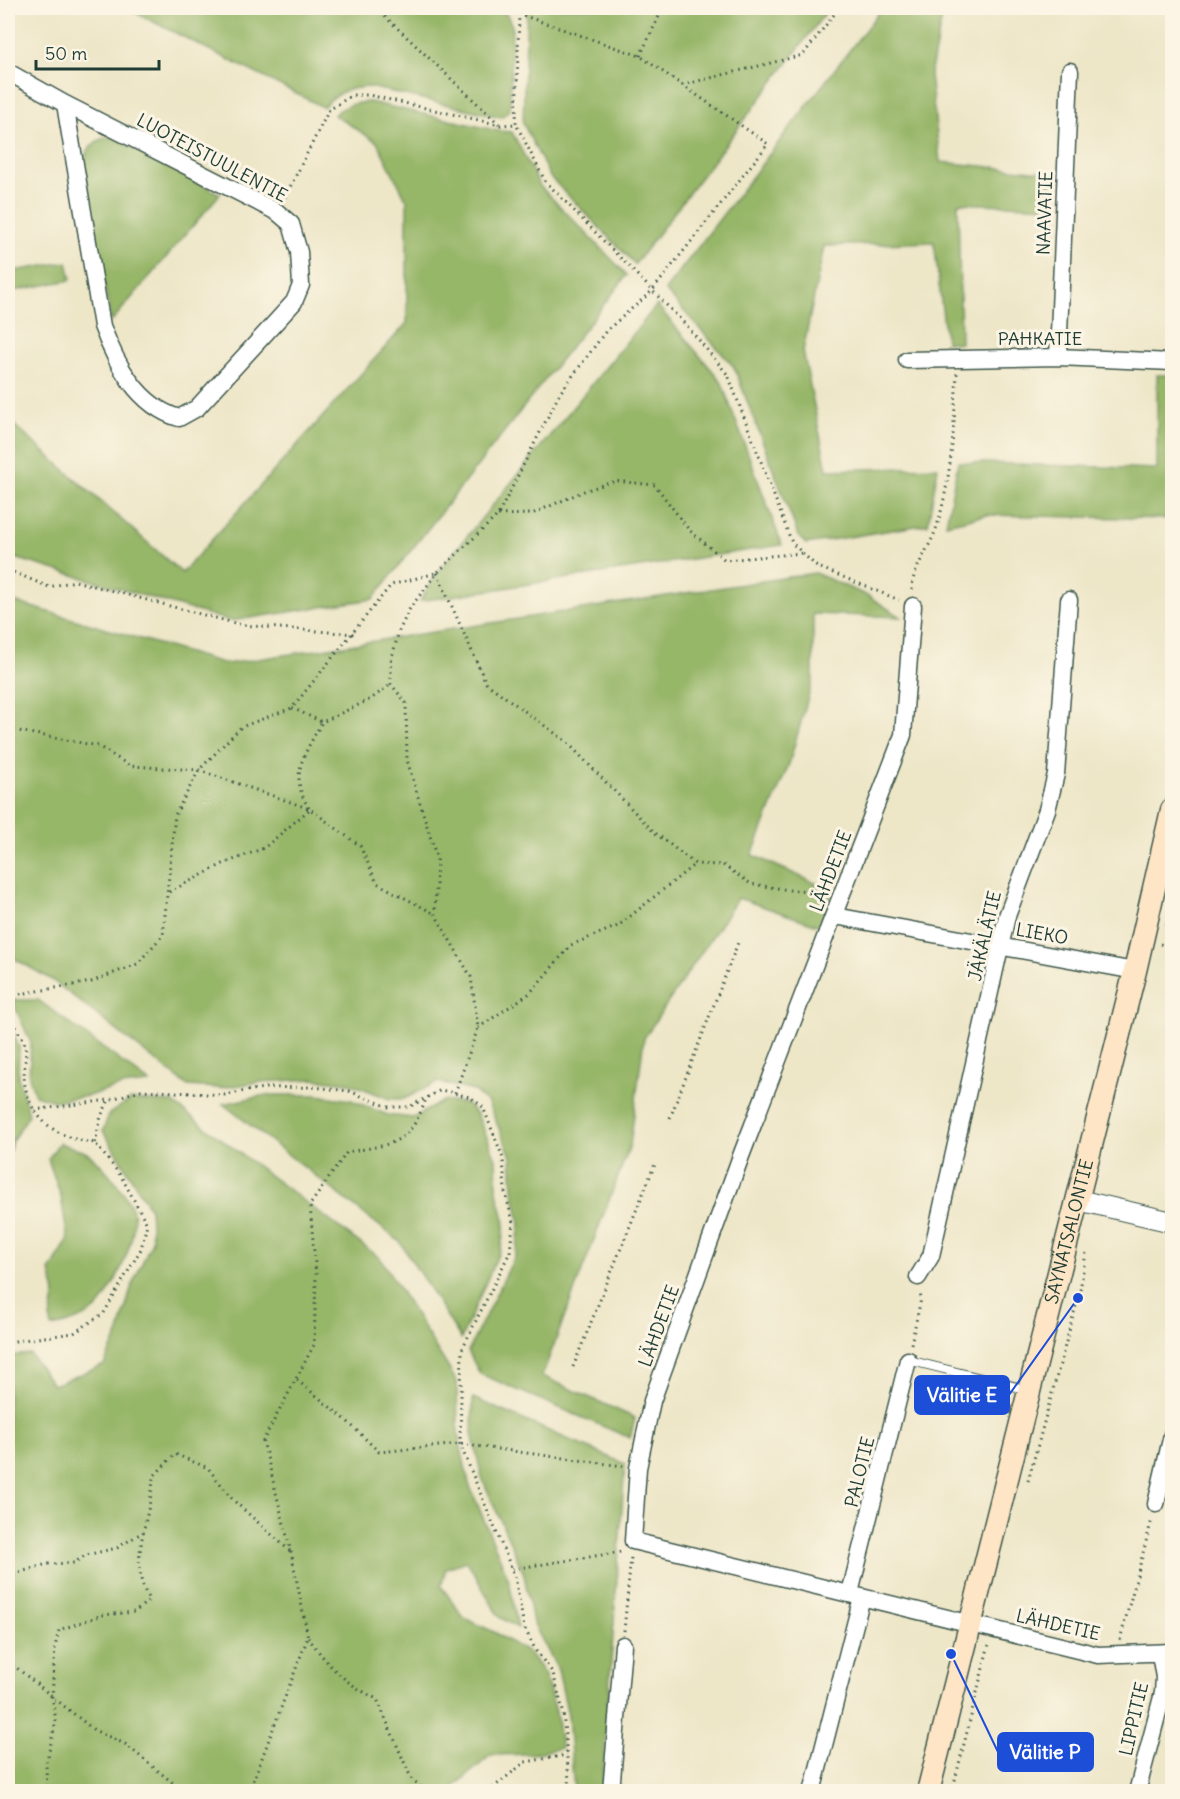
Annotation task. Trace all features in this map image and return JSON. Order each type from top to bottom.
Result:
[{"type":"main road","name":"SÄYNÄTSALONTIE","points":[[928,1791],[1078,1200],[1173,810]]},
{"type":"street","name":"NAAVATIE","points":[[1058,357],[1070,71]]},
{"type":"street","name":"LUOTEISTUULENTIE","points":[[8,72],[65,104],[277,212],[291,224],[299,252],[301,285],[294,302],[197,408],[179,418],[162,413],[132,383],[114,357],[102,326],[65,104]]},
{"type":"street","name":"PAHKATIE","points":[[907,360],[1058,357],[1173,362]]},
{"type":"street","name":"JÄKÄLÄTIE","points":[[918,1277],[931,1256],[1007,916],[1047,810],[1056,774],[1069,600]]},
{"type":"street","name":"LÄHDETIE","points":[[913,606],[903,735],[741,1156],[652,1401],[638,1468],[633,1541],[1098,1655],[1166,1653]]},
{"type":"street","name":"LIEKO","points":[[834,916],[1135,971]]},
{"type":"street","points":[[1078,1200],[1173,1222]]},
{"type":"street","name":"PALOTIE","points":[[812,1791],[908,1360]]},
{"type":"street","points":[[1156,1504],[1173,1435]]},
{"type":"street","points":[[611,1791],[623,1645]]},
{"type":"street","name":"LIPPITIE","points":[[1137,1791],[1163,1693],[1166,1653]]},
{"type":"lane","points":[[908,1360],[1029,1390]]},
{"type":"path","points":[[376,8],[500,125]]},
{"type":"path","points":[[435,914],[437,859],[407,760],[406,703],[392,684],[391,661],[399,631],[410,608],[437,573],[498,515],[560,393],[606,331],[652,291],[768,144],[640,56],[519,14],[511,8]]},
{"type":"path","points":[[522,8],[519,14],[516,124],[545,181],[688,327],[728,375],[792,543],[816,566],[913,606],[911,587],[915,572],[928,553],[938,525],[953,441],[957,360]]},
{"type":"path","points":[[640,56],[663,8]]},
{"type":"path","points":[[682,85],[803,55],[840,8]]},
{"type":"path","points":[[277,212],[297,179],[329,110],[352,95],[369,95],[500,125],[516,124]]},
{"type":"path","points":[[498,515],[532,514],[584,491],[615,481],[655,485],[689,530],[725,560],[802,553]]},
{"type":"path","points":[[8,570],[49,587],[75,581],[242,625],[354,634]]},
{"type":"path","points":[[8,996],[91,982],[137,964],[163,935],[170,892],[175,815],[199,770],[240,727],[292,708],[354,634],[391,585],[437,573]]},
{"type":"path","points":[[437,573],[486,683],[567,742],[654,832],[695,864],[723,865],[742,880],[764,887],[825,891],[842,898]]},
{"type":"path","points":[[310,809],[300,793],[298,770],[322,722],[371,699],[392,684]]},
{"type":"path","points":[[292,708],[322,722]]},
{"type":"path","points":[[8,729],[98,746],[130,766],[199,770],[310,809],[360,846],[377,883],[435,914],[471,976],[478,1028],[455,1093]]},
{"type":"path","points":[[170,892],[223,864],[264,848],[310,809]]},
{"type":"path","points":[[478,1028],[530,993],[572,945],[618,926],[695,864]]},
{"type":"path","points":[[670,1118],[739,940]]},
{"type":"path","points":[[1159,944],[1173,947]]},
{"type":"path","points":[[8,1017],[25,1044],[26,1093],[33,1110],[57,1133],[79,1141],[95,1143],[108,1158],[142,1211],[147,1224],[141,1249],[104,1313],[88,1326],[74,1332],[8,1342]]},
{"type":"path","points":[[33,1110],[109,1100],[122,1094],[141,1090],[224,1095],[263,1088],[313,1087],[349,1091],[389,1107],[409,1107],[441,1090],[470,1096],[483,1107],[503,1158],[505,1192],[513,1222],[510,1252],[462,1349],[460,1444],[512,1569],[524,1627],[536,1651],[554,1673],[563,1711],[570,1791]]},
{"type":"path","points":[[426,1098],[417,1124],[394,1144],[347,1152],[310,1205],[316,1275],[314,1345],[263,1441],[291,1552],[308,1637],[330,1668],[360,1690],[377,1699],[411,1778],[426,1791]]},
{"type":"path","points":[[95,1143],[100,1116],[109,1100]]},
{"type":"path","points":[[573,1367],[655,1164]]},
{"type":"path","points":[[908,1360],[921,1299],[918,1277]]},
{"type":"path","points":[[297,1380],[346,1420],[379,1452],[460,1444],[638,1468]]},
{"type":"path","points":[[46,1791],[46,1765],[56,1720],[52,1697],[55,1647],[59,1630],[102,1615],[135,1612],[149,1600],[140,1577],[143,1532],[153,1497],[153,1477],[175,1454],[208,1467],[233,1500],[291,1552]]},
{"type":"path","points":[[1115,1656],[1156,1504]]},
{"type":"path","points":[[8,1576],[47,1564],[74,1563],[86,1555],[117,1548],[143,1532]]},
{"type":"path","points":[[512,1569],[632,1550],[623,1645]]},
{"type":"path","points":[[249,1791],[308,1637]]},
{"type":"path","points":[[8,1661],[94,1730],[125,1744],[184,1791]]},
{"type":"path","points":[[488,1791],[525,1762],[567,1755]]},
{"type":"green space","points":[[126,8],[497,8],[507,15],[512,26],[510,110],[501,117],[370,87],[344,91],[323,107]]},
{"type":"green space","points":[[527,8],[829,8],[635,264],[550,177],[523,123]]},
{"type":"green space","points":[[882,8],[944,8],[930,75],[940,162],[1053,173],[1051,207],[958,203],[961,343],[946,342],[934,242],[824,246],[803,351],[827,470],[938,467],[928,524],[806,544],[799,537],[734,367],[665,290]]},
{"type":"green space","points":[[1172,8],[1172,347],[1171,347]]},
{"type":"green space","points":[[370,102],[512,132],[540,186],[627,275],[373,599],[230,621],[8,556],[8,395],[15,426],[182,573],[407,323],[407,201],[377,142],[334,115],[350,105]]},
{"type":"green space","points":[[110,136],[220,194],[111,322],[83,165],[91,146]]},
{"type":"green space","points":[[67,262],[71,280],[8,292],[8,272]]},
{"type":"green space","points":[[657,305],[721,381],[782,545],[420,601],[437,573]]},
{"type":"green space","points":[[1157,375],[1172,375],[1172,519],[986,515],[946,524],[958,462],[1157,469]]},
{"type":"green space","points":[[815,573],[868,596],[901,617],[813,614],[813,680],[789,764],[752,855],[833,891],[820,926],[738,898],[644,1038],[630,1145],[542,1376],[635,1418],[630,1438],[480,1374],[468,1351],[516,1254],[520,1223],[513,1190],[511,1156],[488,1103],[474,1091],[438,1082],[404,1099],[390,1099],[349,1083],[313,1079],[260,1082],[220,1088],[188,1086],[52,980],[8,955],[8,600],[226,664]]},
{"type":"green space","points":[[12,1000],[38,1000],[150,1083],[121,1086],[88,1096],[54,1101],[35,1095],[29,1077],[31,1043]]},
{"type":"green space","points":[[8,1021],[19,1047],[18,1077],[29,1115],[12,1141],[8,1159]]},
{"type":"green space","points":[[266,1095],[316,1095],[351,1100],[388,1115],[413,1118],[443,1101],[466,1103],[477,1114],[496,1159],[497,1192],[505,1223],[501,1248],[461,1339],[400,1242],[223,1104]]},
{"type":"green space","points":[[130,1100],[172,1102],[381,1259],[457,1382],[458,1434],[469,1484],[509,1580],[518,1628],[499,1617],[467,1561],[446,1568],[441,1586],[464,1618],[496,1633],[530,1654],[545,1675],[556,1712],[561,1748],[532,1754],[491,1755],[449,1791],[8,1791],[8,1356],[30,1354],[53,1385],[104,1365],[119,1332],[132,1285],[152,1241],[150,1209],[103,1131],[109,1114]]},
{"type":"green space","points":[[59,1143],[79,1149],[98,1162],[124,1194],[132,1209],[134,1219],[133,1232],[124,1262],[102,1302],[85,1316],[52,1327],[50,1318],[55,1293],[50,1271],[68,1240],[61,1197],[48,1159]]},
{"type":"green space","points":[[473,1398],[625,1464],[602,1791],[574,1791],[568,1715],[558,1670],[533,1623],[524,1574],[482,1478],[472,1433]]},
{"type":"place","name":"Välitie E","points":[[1078,1298]]},
{"type":"place","name":"Välitie P","points":[[951,1654]]}]
